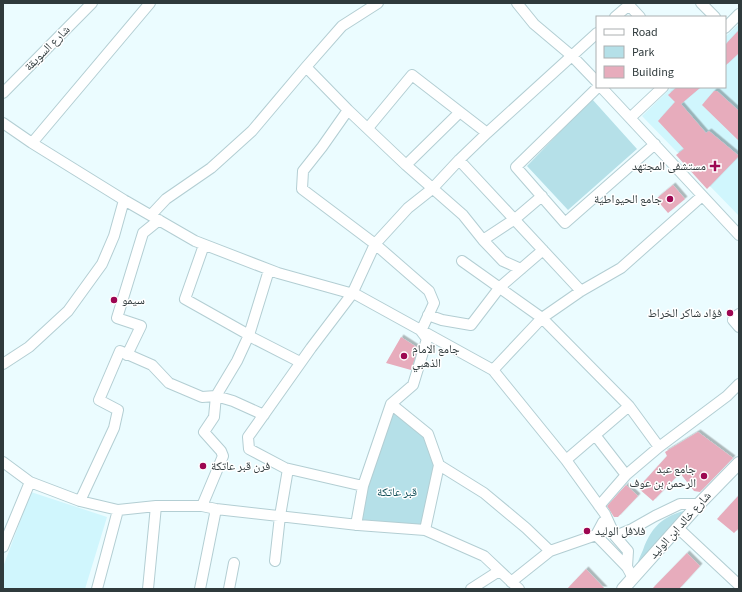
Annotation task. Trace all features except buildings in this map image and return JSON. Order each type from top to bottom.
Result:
[{"type":"main road","name":"شارع خالد ابن الوليد","points":[[623,589],[630,573],[678,528],[739,463]]},
{"type":"street","name":"شارع السويقة","points":[[3,93],[92,3]]},
{"type":"street","points":[[32,143],[150,3]]},
{"type":"street","points":[[127,354],[141,326],[117,318],[143,233],[155,218],[166,199],[211,168],[252,132],[342,26],[378,3]]},
{"type":"street","points":[[517,3],[534,24],[572,56],[596,81]]},
{"type":"street","points":[[701,3],[714,16]]},
{"type":"street","points":[[616,16],[628,4],[639,16]]},
{"type":"street","points":[[726,27],[739,14]]},
{"type":"street","points":[[363,486],[288,469],[249,449],[248,437],[300,362],[352,294],[375,244],[408,208],[432,189],[487,133],[596,34]]},
{"type":"street","points":[[306,67],[406,166],[463,215],[483,240],[503,261],[521,269]]},
{"type":"street","points":[[368,128],[412,75],[487,133]]},
{"type":"street","points":[[597,88],[516,167],[565,223],[655,144]]},
{"type":"street","points":[[603,88],[739,235]]},
{"type":"street","points":[[630,118],[662,88]]},
{"type":"street","points":[[348,110],[322,147],[302,171],[302,189],[375,244],[429,292],[434,303],[420,331]]},
{"type":"street","points":[[406,166],[460,112]]},
{"type":"street","points":[[3,122],[32,143],[124,200],[195,241],[278,274],[357,295],[493,370],[566,460],[605,514],[613,532]]},
{"type":"street","points":[[459,160],[581,291]]},
{"type":"street","points":[[483,240],[515,219],[542,196]]},
{"type":"street","points":[[493,370],[542,318],[581,291],[621,268],[702,196]]},
{"type":"street","points":[[3,364],[29,347],[68,311],[102,264],[114,236],[124,200]]},
{"type":"street","points":[[204,245],[185,299],[253,338],[300,362]]},
{"type":"street","points":[[428,315],[442,320],[471,325],[500,287],[543,250]]},
{"type":"street","points":[[462,261],[542,318],[629,406],[659,447]]},
{"type":"street","points":[[202,506],[224,456],[204,432],[214,417],[216,396],[237,361],[249,335],[269,270]]},
{"type":"street","points":[[356,525],[363,486],[391,404],[414,384],[427,339],[420,331]]},
{"type":"street","points":[[80,501],[114,428],[118,410],[99,400],[120,351],[152,365],[169,383],[202,397],[216,396],[233,401],[264,415]]},
{"type":"street","points":[[599,506],[626,474],[727,396],[739,384]]},
{"type":"street","points":[[391,404],[428,434],[438,465],[424,530]]},
{"type":"street","points":[[566,460],[629,406]]},
{"type":"street","points":[[595,435],[626,474]]},
{"type":"street","points":[[3,462],[30,482],[80,501],[118,510],[156,506],[202,506],[216,509],[356,525],[424,530],[484,556],[519,589]]},
{"type":"street","points":[[438,465],[484,493],[526,528],[550,551]]},
{"type":"street","points":[[275,561],[280,516],[288,469]]},
{"type":"street","points":[[3,547],[30,482]]},
{"type":"street","points":[[613,532],[632,529],[680,504],[699,504]]},
{"type":"street","points":[[148,589],[156,506]]},
{"type":"street","points":[[200,589],[216,509]]},
{"type":"street","points":[[97,589],[118,510]]},
{"type":"street","points":[[511,582],[550,551],[596,535],[603,522],[628,551],[630,573]]},
{"type":"street","points":[[678,528],[739,584],[734,589]]},
{"type":"street","points":[[596,535],[630,573]]},
{"type":"street","points":[[229,589],[234,563]]},
{"type":"street","points":[[471,589],[499,571]]},
{"type":"shaded area","name":"مستشفى المجتهد","points":[[739,24],[739,216],[642,116],[671,88],[726,88],[726,36]]},
{"type":"shaded area","points":[[31,492],[107,517],[85,589],[3,589],[3,567]]},
{"type":"green space","points":[[592,99],[637,149],[568,210],[527,166]]},
{"type":"green space","name":"قبر عاتكة","points":[[392,405],[428,434],[439,465],[423,530],[358,525],[363,486]]},
{"type":"green space","points":[[694,509],[636,574],[639,559],[651,533],[656,527],[662,521],[676,513]]},
{"type":"place","name":"مستشفى المجتهد","points":[[715,166]]},
{"type":"place","name":"جامع الحيواطية","points":[[670,199]]},
{"type":"place","name":"سيمو","points":[[114,300]]},
{"type":"place","name":"فؤاد شاكر الخراط","points":[[730,313]]},
{"type":"place","name":"جامع الامام الذهبي","points":[[404,356]]},
{"type":"place","name":"فرن قبر عاتكة","points":[[203,466]]},
{"type":"place","name":"جامع عبد الرحمن بن عوف","points":[[704,476]]},
{"type":"place","name":"فلافل الوليد","points":[[587,531]]}]
